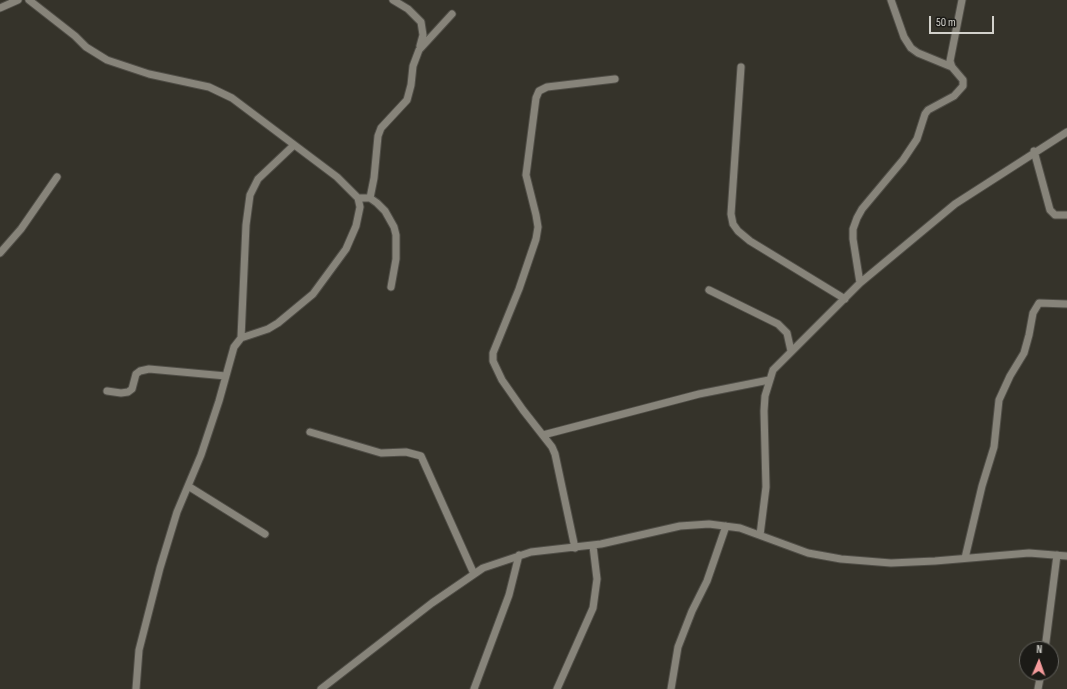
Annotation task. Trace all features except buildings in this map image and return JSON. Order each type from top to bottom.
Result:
[{"type":"street","points":[[0,8],[18,0]]},
{"type":"street","points":[[29,0],[75,36],[86,47],[107,60],[149,74],[209,87],[232,98],[337,177],[358,198],[359,216],[348,244],[313,294],[278,323],[268,329],[241,338]]},
{"type":"street","points":[[370,198],[380,132],[386,122],[407,100],[411,86],[413,66],[423,35],[421,22],[408,9],[393,0]]},
{"type":"street","points":[[952,67],[950,54],[962,0]]},
{"type":"street","points":[[860,283],[853,239],[853,229],[856,218],[903,160],[917,139],[925,114],[928,110],[960,90],[963,80],[952,67],[918,53],[911,48],[904,37],[893,2]]},
{"type":"street","points":[[419,50],[452,14]]},
{"type":"street","points":[[741,67],[731,214],[733,224],[738,232],[750,241],[845,299]]},
{"type":"street","points":[[575,548],[555,454],[543,435],[502,380],[493,361],[493,353],[519,290],[536,239],[538,227],[526,174],[536,98],[540,91],[547,87],[615,79]]},
{"type":"street","points":[[760,535],[766,487],[764,411],[769,380],[773,370],[860,283],[955,204],[1034,151],[1067,132]]},
{"type":"street","points":[[136,689],[139,650],[160,568],[177,512],[203,448],[234,348],[241,338],[246,224],[250,195],[258,179],[294,145]]},
{"type":"street","points":[[1034,151],[1050,210],[1055,215],[1067,215]]},
{"type":"street","points":[[0,253],[21,229],[57,176]]},
{"type":"street","points":[[358,198],[370,198],[385,211],[394,227],[396,235],[396,259],[392,288]]},
{"type":"street","points":[[709,290],[778,324],[787,333],[791,351]]},
{"type":"street","points":[[965,558],[978,501],[994,447],[999,400],[1010,376],[1024,353],[1036,306],[1039,303],[1045,302],[1067,304]]},
{"type":"street","points":[[107,392],[128,392],[132,389],[136,374],[140,370],[149,369],[226,376]]},
{"type":"street","points":[[543,435],[699,394],[769,380]]},
{"type":"street","points":[[310,432],[381,453],[406,452],[421,456],[474,574]]},
{"type":"street","points":[[188,486],[265,534]]},
{"type":"street","points":[[321,689],[432,603],[483,568],[519,555],[546,550],[593,546],[680,526],[696,524],[726,526],[760,535],[808,553],[842,559],[891,563],[1029,553],[1057,554],[1067,556]]},
{"type":"street","points":[[671,689],[678,647],[692,611],[707,581],[726,526]]},
{"type":"street","points":[[556,689],[592,608],[597,579],[593,546]]},
{"type":"street","points":[[1045,641],[1057,554]]},
{"type":"street","points":[[474,689],[509,595],[519,555]]}]
